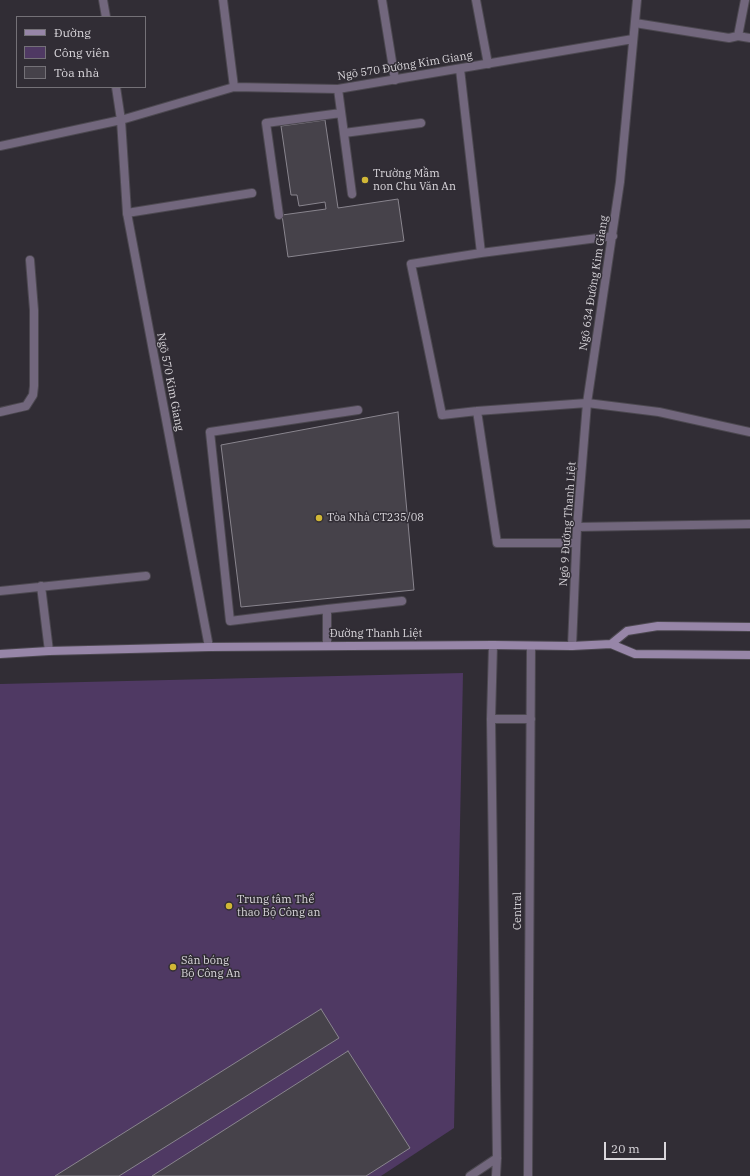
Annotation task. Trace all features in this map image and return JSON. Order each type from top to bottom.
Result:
[{"type":"street","points":[[103,0],[106,16]]},
{"type":"street","points":[[223,0],[234,87]]},
{"type":"street","points":[[382,0],[395,80]]},
{"type":"street","points":[[476,0],[488,64]]},
{"type":"street","name":"Ngõ 634 Đường Kim Giang","points":[[587,403],[620,182],[637,0]]},
{"type":"street","points":[[738,36],[746,0]]},
{"type":"street","points":[[635,23],[729,38],[738,36],[750,38]]},
{"type":"street","name":"Ngõ 570 Đường Kim Giang","points":[[0,146],[121,120],[234,87],[338,89],[633,39]]},
{"type":"street","points":[[460,68],[480,253]]},
{"type":"street","points":[[116,88],[121,120]]},
{"type":"street","points":[[338,89],[352,194]]},
{"type":"street","points":[[280,215],[266,124],[341,113]]},
{"type":"street","name":"Ngõ 570 Kim Giang","points":[[121,120],[127,213],[209,646]]},
{"type":"street","points":[[344,133],[421,122]]},
{"type":"street","points":[[127,213],[252,193]]},
{"type":"street","points":[[613,236],[480,253],[411,264],[442,416],[476,411],[587,403],[659,412],[750,432]]},
{"type":"street","points":[[0,412],[26,406],[33,395],[34,310],[30,260]]},
{"type":"street","name":"Ngõ 9 Đường Thanh Liệt","points":[[572,646],[576,543],[587,403]]},
{"type":"street","points":[[358,410],[210,432],[230,621],[327,609],[402,602]]},
{"type":"street","points":[[476,411],[497,543],[576,543]]},
{"type":"street","points":[[577,527],[750,524]]},
{"type":"street","points":[[0,591],[146,576]]},
{"type":"street","points":[[41,586],[49,651]]},
{"type":"street","points":[[327,609],[327,646]]},
{"type":"street","points":[[611,644],[628,631],[658,626],[750,627]]},
{"type":"street","name":"Đường Thanh Liệt","points":[[0,654],[209,646],[572,646],[611,644],[635,654],[750,655]]},
{"type":"street","points":[[493,645],[492,719],[496,1176]]},
{"type":"street","name":"Central","points":[[528,1176],[531,646]]},
{"type":"street","points":[[492,719],[530,719]]},
{"type":"street","points":[[470,1176],[497,1158]]},
{"type":"green space","name":"Trung tâm Thể thao Bộ Công an","points":[[463,673],[454,1128],[381,1176],[0,1176],[0,684]]},
{"type":"building","points":[[325,120],[338,208],[398,199],[404,241],[288,257],[282,215],[326,209],[325,202],[299,206],[297,195],[291,195],[281,126]]},
{"type":"building","name":"Tòa Nhà CT235/08","points":[[398,412],[414,590],[241,607],[221,445]]},
{"type":"building","points":[[321,1009],[339,1038],[119,1176],[55,1176]]},
{"type":"building","points":[[348,1051],[410,1148],[366,1176],[152,1176]]},
{"type":"place","name":"Trường Mầm non Chu Văn An","points":[[365,180]]},
{"type":"place","name":"Tòa Nhà CT235/08","points":[[319,518]]},
{"type":"place","name":"Trung tâm Thể thao Bộ Công an","points":[[229,906]]},
{"type":"place","name":"Sân bóng Bộ Công An","points":[[173,967]]}]
